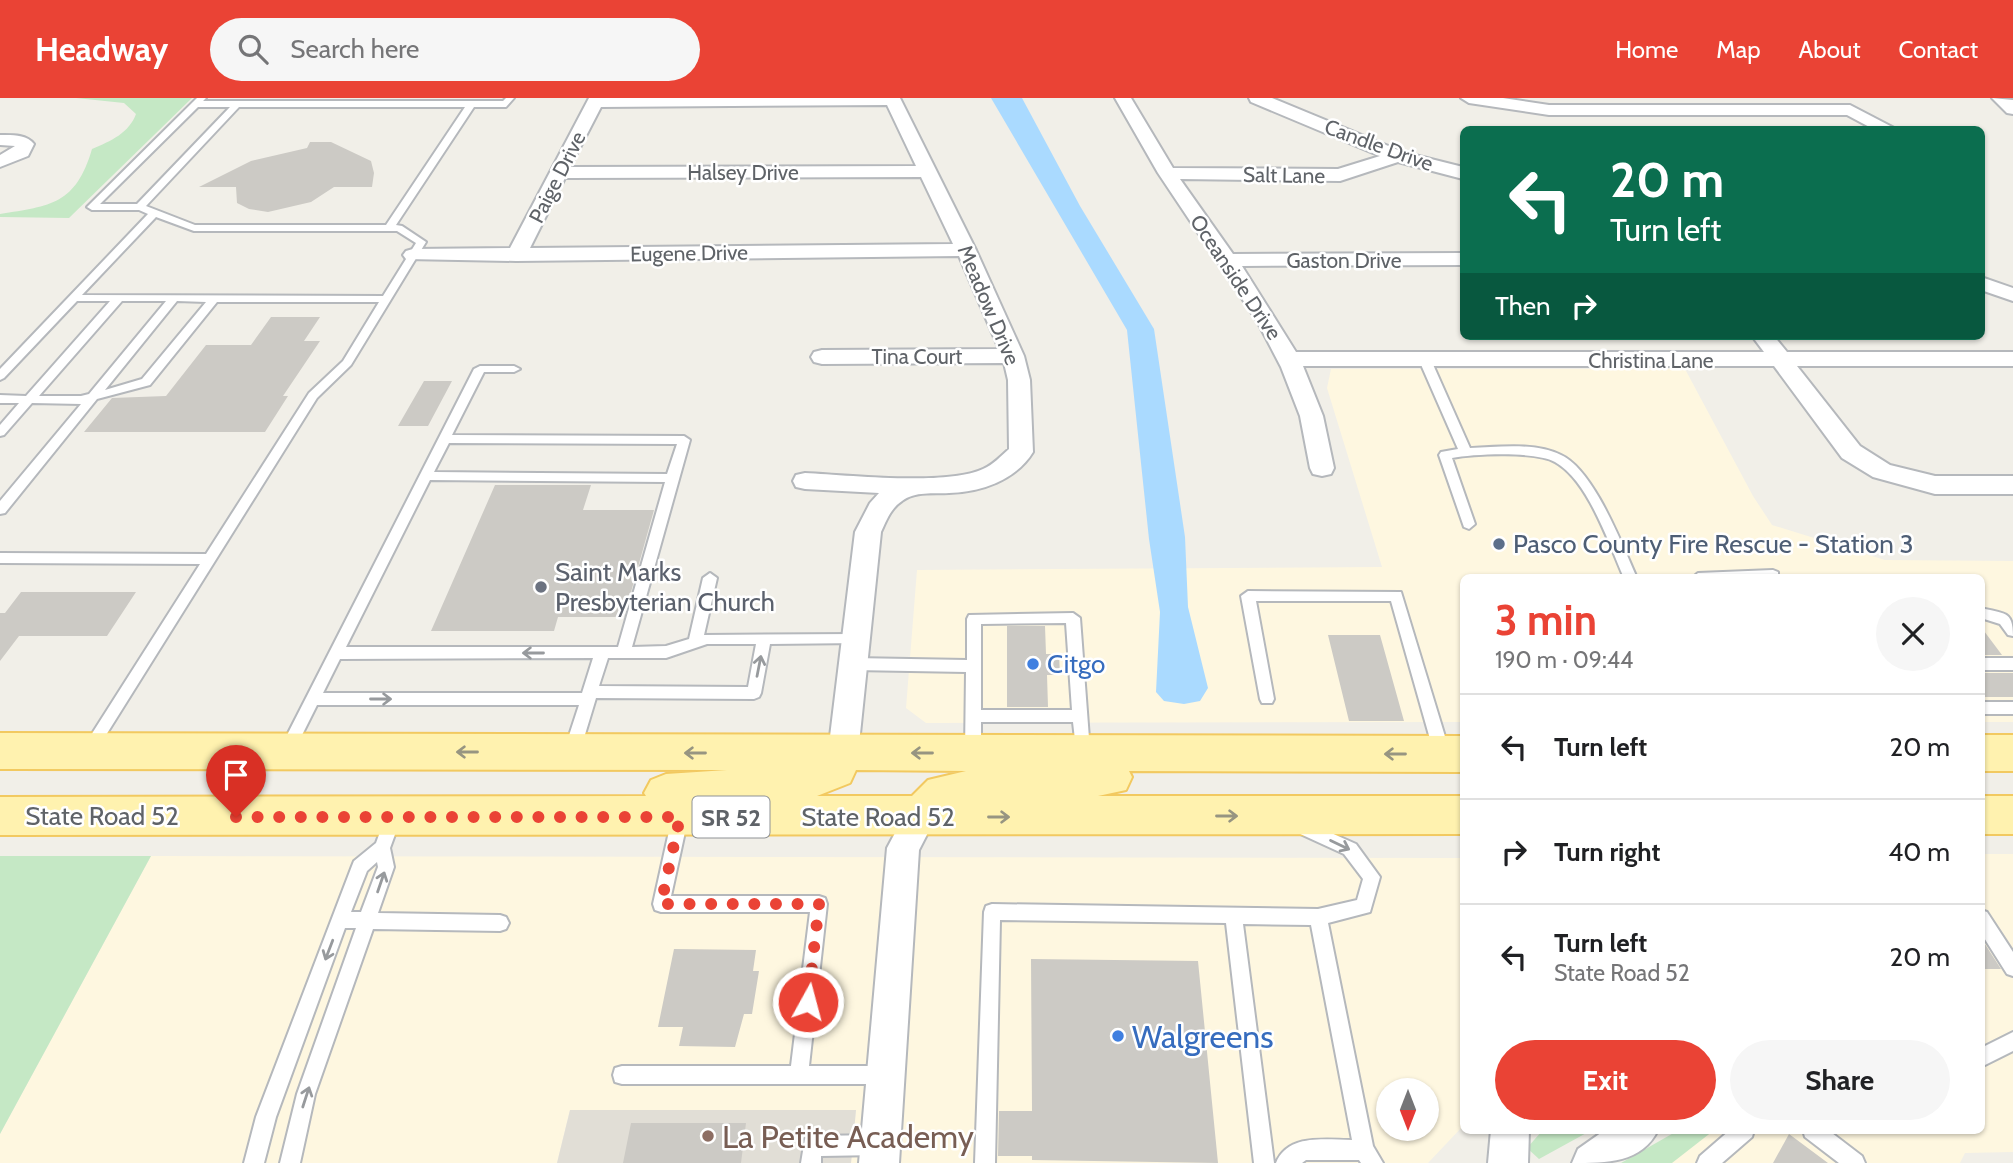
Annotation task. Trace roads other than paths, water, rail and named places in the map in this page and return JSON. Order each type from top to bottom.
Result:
[{"type":"main road","points":[[0,751],[843,753],[973,735],[1081,734],[1339,754],[1453,754]]},
{"type":"main road","points":[[446,817],[521,800],[748,789],[803,783],[835,770],[843,753]]},
{"type":"main road","points":[[1985,753],[2013,753]]},
{"type":"main road","points":[[920,817],[943,793],[984,786],[1249,768],[1339,754]]},
{"type":"main road","name":"State Road 52","points":[[0,816],[388,832],[446,817],[1460,815]]},
{"type":"main road","points":[[1985,815],[2013,815]]},
{"type":"street","name":"Oceanside Drive","points":[[1123,98],[1167,173],[1268,319],[1289,359],[1318,433],[1322,468]]},
{"type":"street","name":"Candle Drive","points":[[1257,98],[1397,156],[1460,172]]},
{"type":"street","points":[[1469,98],[1549,110],[1668,104],[1850,110],[1882,126]]},
{"type":"street","points":[[2000,98],[2013,109]]},
{"type":"street","points":[[596,100],[892,99]]},
{"type":"street","name":"Meadow Drive","points":[[805,481],[913,486],[962,484],[993,475],[1021,452],[1019,380],[1013,356],[966,250],[892,99]]},
{"type":"street","name":"Paige Drive","points":[[516,255],[596,100]]},
{"type":"street","points":[[1668,104],[1687,126]]},
{"type":"street","points":[[0,140],[22,141],[25,148],[16,156],[0,162]]},
{"type":"street","name":"Salt Lane","points":[[1167,173],[1340,175],[1397,156]]},
{"type":"street","name":"Halsey Drive","points":[[559,173],[928,171]]},
{"type":"street","name":"Eugene Drive","points":[[413,255],[966,250]]},
{"type":"street","name":"Gaston Drive","points":[[1225,260],[1460,259]]},
{"type":"street","points":[[1985,284],[2009,288]]},
{"type":"street","points":[[1766,340],[1851,452],[1882,471],[1935,485],[2013,485]]},
{"type":"street","name":"Tina Court","points":[[822,357],[1013,356]]},
{"type":"street","name":"Christina Lane","points":[[1289,359],[2013,359]]},
{"type":"street","name":"Meadow Drive","points":[[843,753],[868,532],[877,508],[892,493],[913,486]]},
{"type":"street","points":[[880,1154],[902,848],[920,817]]},
{"type":"street","points":[[1508,1163],[1510,1134]]},
{"type":"street","points":[[1592,1163],[1633,1134]]},
{"type":"lane","points":[[88,751],[313,396],[347,363],[421,242],[399,228],[194,228],[140,207],[92,207],[199,101],[237,104],[506,104],[510,98]]},
{"type":"lane","points":[[140,207],[237,104]]},
{"type":"lane","points":[[389,228],[471,104]]},
{"type":"lane","points":[[0,376],[154,213]]},
{"type":"lane","points":[[73,298],[386,299]]},
{"type":"lane","points":[[0,432],[119,298]]},
{"type":"lane","points":[[0,510],[174,299]]},
{"type":"lane","points":[[0,399],[81,400],[146,382],[214,299]]},
{"type":"lane","points":[[1425,360],[1465,450]]},
{"type":"lane","points":[[287,752],[480,369],[514,369]]},
{"type":"lane","points":[[445,439],[684,440],[623,653]]},
{"type":"lane","points":[[1469,524],[1445,455],[1465,450],[1542,453],[1569,464],[1582,478],[1629,574]]},
{"type":"lane","points":[[426,476],[673,478]]},
{"type":"lane","points":[[0,558],[210,559]]},
{"type":"lane","points":[[695,643],[710,578]]},
{"type":"lane","points":[[1267,699],[1248,596],[1396,596],[1453,754]]},
{"type":"lane","points":[[1985,613],[2005,620],[2013,631]]},
{"type":"lane","points":[[973,735],[974,619],[1073,618],[1081,734]]},
{"type":"lane","points":[[337,653],[666,652],[707,639],[764,639],[974,666]]},
{"type":"lane","points":[[313,699],[754,692],[764,639]]},
{"type":"lane","points":[[572,752],[601,653]]},
{"type":"lane","points":[[1985,664],[2013,664]]},
{"type":"lane","points":[[1985,708],[2013,708]]},
{"type":"lane","points":[[985,1163],[992,912],[1318,918],[1364,906],[1371,877],[1350,849],[1278,816]]},
{"type":"lane","points":[[680,817],[661,904],[819,904],[799,1075]]},
{"type":"lane","points":[[290,1163],[306,1094],[386,867],[388,832]]},
{"type":"lane","points":[[254,1163],[266,1117],[360,866],[388,832]]},
{"type":"lane","points":[[1233,915],[1264,1163]]},
{"type":"lane","points":[[1286,1163],[1303,1150],[1368,1156],[1318,918]]},
{"type":"lane","points":[[340,920],[500,923]]},
{"type":"lane","points":[[1985,924],[2013,968]]},
{"type":"lane","points":[[1985,1056],[2013,1041]]},
{"type":"lane","points":[[622,1075],[886,1075]]},
{"type":"lane","points":[[1707,1163],[1740,1134]]},
{"type":"lane","points":[[1817,1134],[1855,1163]]},
{"type":"lane","points":[[810,1163],[812,1146],[880,1154]]},
{"type":"water","points":[[991,98],[1022,98],[1080,206],[1154,329],[1185,537],[1188,607],[1208,688],[1200,701],[1184,704],[1164,701],[1156,692],[1160,612],[1149,539],[1127,330]]},
{"type":"place","name":"Pasco County Fire Rescue - Station 3","points":[[1499,544]]},
{"type":"place","name":"Saint Marks Presbyterian Church","points":[[541,587]]},
{"type":"place","name":"Citgo","points":[[1033,664]]},
{"type":"place","name":"Walgreens","points":[[1118,1036]]},
{"type":"place","name":"La Petite Academy","points":[[708,1136]]}]
